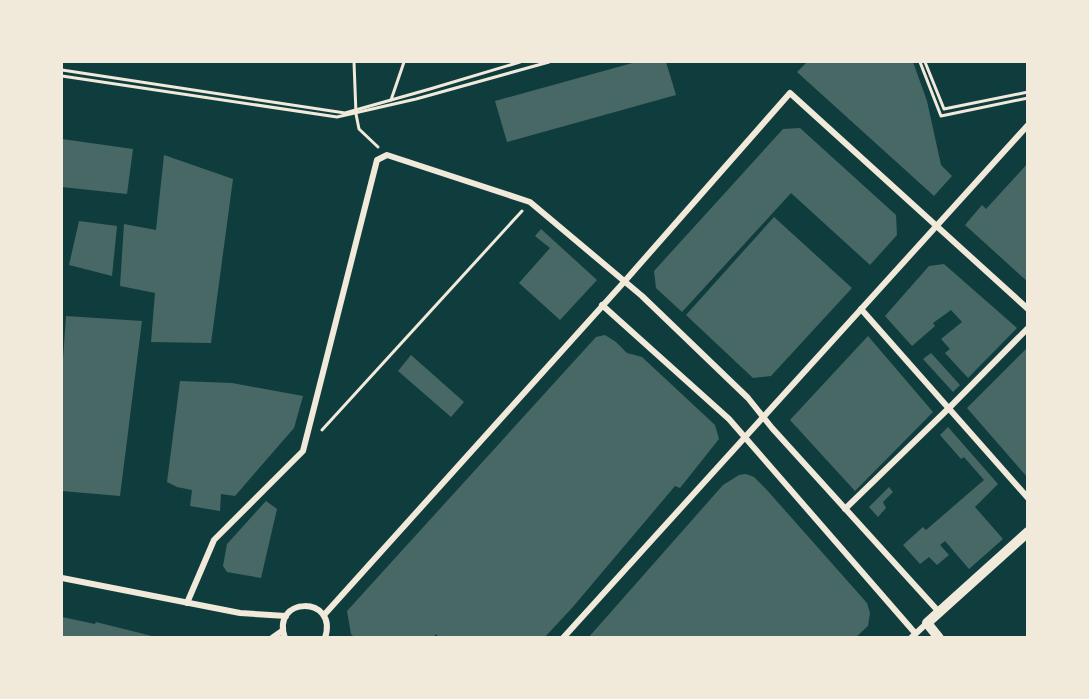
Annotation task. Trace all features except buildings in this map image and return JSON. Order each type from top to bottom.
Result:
[{"type":"street","points":[[324,615],[624,282],[790,93],[1028,309]]},
{"type":"street","points":[[563,638],[1028,125]]},
{"type":"street","points":[[187,603],[214,540],[303,451],[377,160],[387,155],[530,201],[642,296],[748,398],[763,418],[939,612]]},
{"type":"street","points":[[602,305],[729,419],[911,636],[1028,532]]},
{"type":"street","points":[[861,309],[1028,498]]},
{"type":"street","points":[[845,508],[1028,328]]},
{"type":"street","points":[[62,578],[240,613],[286,616]]},
{"type":"street","points":[[272,638],[283,634],[286,616],[297,606],[304,605],[318,609],[324,615],[326,635],[333,638]]},
{"type":"street","points":[[927,623],[939,638]]},
{"type":"path","points":[[354,62],[359,129],[387,155]]},
{"type":"path","points":[[391,100],[404,62]]},
{"type":"path","points":[[62,76],[337,117],[520,62]]},
{"type":"path","points":[[62,70],[345,112],[549,62]]},
{"type":"path","points":[[921,62],[941,116],[1028,98]]},
{"type":"path","points":[[925,62],[944,109],[1028,92]]},
{"type":"path","points":[[303,451],[530,201]]}]
